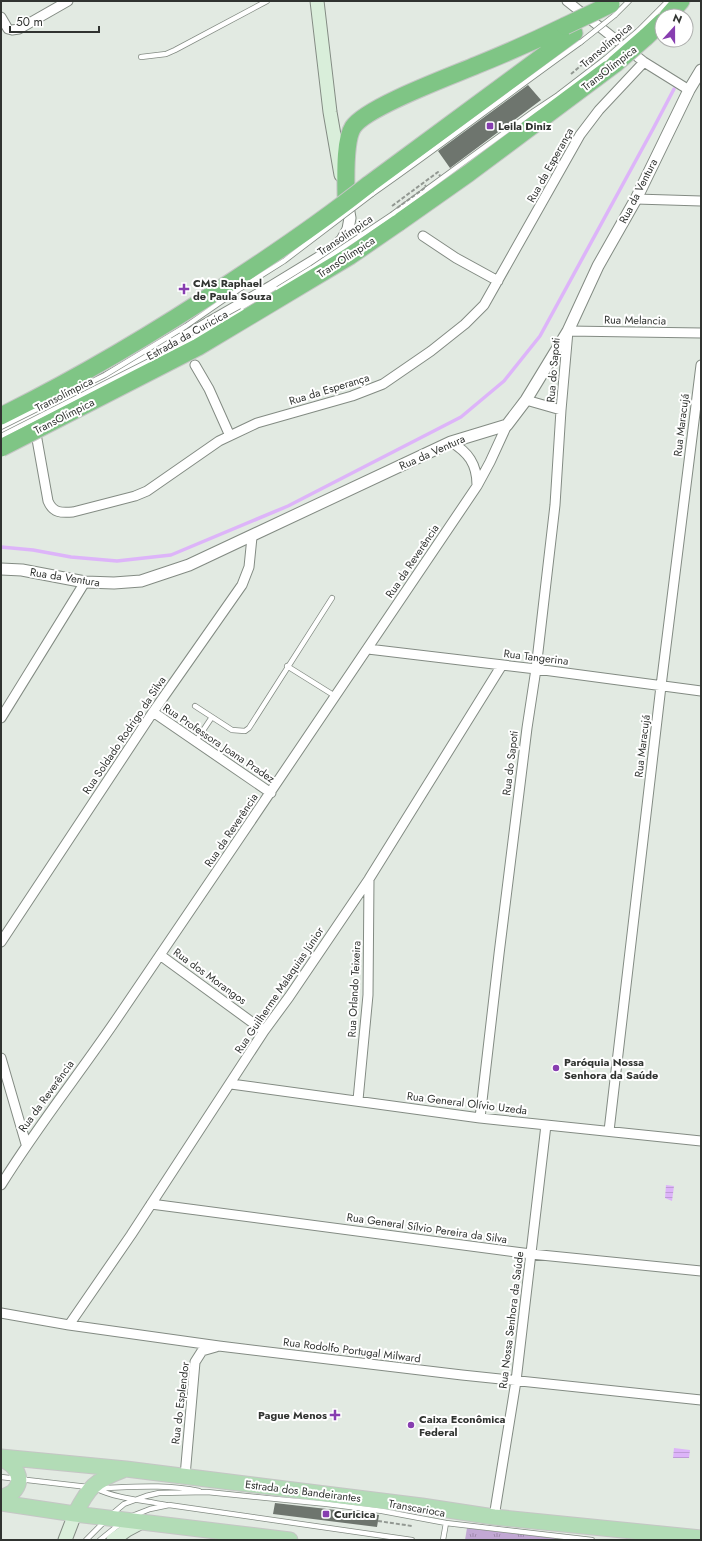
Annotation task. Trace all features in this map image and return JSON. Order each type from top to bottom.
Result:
[{"type":"highway","name":"TransOlímpica","points":[[1,416],[77,376],[188,311],[281,249],[336,210],[370,190],[573,34],[613,7]]},
{"type":"highway","name":"TransOlímpica","points":[[1,448],[198,347],[350,256],[395,219],[469,173],[610,62],[642,34],[654,27]]},
{"type":"highway","points":[[346,196],[350,132],[359,120],[396,99],[528,43],[573,34]]},
{"type":"main road","name":"Estrada da Curicica","points":[[317,1],[330,112],[346,196]]},
{"type":"main road","name":"Estrada dos Bandeirantes","points":[[1,1458],[126,1469],[422,1506],[494,1517],[701,1538]]},
{"type":"main road","points":[[1,1458],[15,1467],[19,1474],[16,1487],[12,1492],[1,1498]]},
{"type":"main road","points":[[65,1540],[75,1514],[97,1482],[105,1477],[126,1469]]},
{"type":"main road","points":[[1,1504],[290,1540]]},
{"type":"main road","points":[[113,1540],[142,1522]]},
{"type":"street","points":[[1,17],[8,29],[19,29],[68,1]]},
{"type":"street","points":[[567,1],[644,62],[689,90]]},
{"type":"street","name":"Rua da Esperança","points":[[33,417],[48,501],[50,507],[56,511],[64,513],[135,496],[148,491],[205,450],[262,421],[352,396],[383,384],[431,351],[465,324],[484,305],[580,135],[599,110],[644,62]]},
{"type":"street","name":"Rua da Ventura","points":[[1,569],[22,570],[84,582],[114,584],[141,581],[189,565],[451,442],[507,425],[526,400],[568,331],[598,266],[636,199],[689,90],[701,70]]},
{"type":"street","name":"Estrada da Curicica","points":[[1,433],[181,339],[330,251],[342,240],[348,229],[350,218],[346,196]]},
{"type":"street","points":[[636,199],[701,201]]},
{"type":"street","points":[[423,236],[456,258],[498,281]]},
{"type":"street","name":"Rua Melancia","points":[[568,331],[701,333]]},
{"type":"street","name":"Rua do Sapoti","points":[[480,1118],[555,505],[568,331]]},
{"type":"street","points":[[195,365],[209,389],[230,436]]},
{"type":"street","name":"Rua Maracujá","points":[[609,1131],[661,686],[701,365]]},
{"type":"street","name":"Rua do Sapoti","points":[[526,400],[561,410]]},
{"type":"street","name":"Rua da Reverência","points":[[1,1185],[26,1144],[118,1017],[368,649],[476,486],[490,462],[507,425]]},
{"type":"street","points":[[451,442],[461,447],[474,464],[477,475],[476,486]]},
{"type":"street","name":"Rua Soldado Rodrigo da Silva","points":[[1,942],[153,712],[242,585],[249,567],[252,536]]},
{"type":"street","points":[[1,718],[84,582]]},
{"type":"street","name":"Rua Tangerina","points":[[368,649],[701,691]]},
{"type":"street","name":"Rua Guilherme Malaquias Júnior","points":[[69,1325],[231,1084],[264,1031],[289,997],[368,879],[502,665]]},
{"type":"street","name":"Rua Professora Joana Pradez","points":[[153,712],[271,793]]},
{"type":"street","name":"Rua Orlando Teixeira","points":[[358,1100],[368,995],[368,879]]},
{"type":"street","name":"Rua dos Morangos","points":[[160,955],[264,1031]]},
{"type":"street","points":[[1,1058],[26,1144]]},
{"type":"street","name":"Rua General Olívio Uzeda","points":[[231,1084],[358,1100],[480,1118],[701,1141]]},
{"type":"street","name":"Rua Nossa Senhora da Saúde","points":[[494,1517],[516,1381],[546,1125]]},
{"type":"street","name":"Rua General Sílvio Pereira da Silva","points":[[151,1204],[531,1254],[701,1271]]},
{"type":"street","name":"Rua Rodolfo Portugal Milward","points":[[1,1313],[69,1325],[219,1346],[516,1381],[701,1400]]},
{"type":"street","name":"Rua do Esplendor","points":[[184,1476],[195,1362],[202,1351],[219,1346]]},
{"type":"lane","points":[[141,57],[166,54],[175,50],[267,1]]},
{"type":"lane","name":"Transolímpica","points":[[613,7],[629,1]]},
{"type":"lane","name":"Transolímpica","points":[[642,34],[668,1]]},
{"type":"lane","name":"Transolímpica","points":[[1,427],[105,374],[186,326],[241,288],[284,261],[370,190]]},
{"type":"lane","name":"Transolímpica","points":[[267,296],[395,219]]},
{"type":"lane","name":"Transolímpica","points":[[1,436],[175,348],[248,308]]},
{"type":"lane","points":[[195,706],[232,730],[237,732],[245,731],[249,728],[287,666],[332,598]]},
{"type":"lane","points":[[287,666],[335,696]]},
{"type":"lane","points":[[196,741],[212,717]]},
{"type":"lane","points":[[1,1477],[93,1488],[152,1486],[189,1488],[207,1492]]},
{"type":"lane","points":[[93,1488],[106,1493],[169,1505],[412,1540]]},
{"type":"lane","name":"Transcarioca","points":[[86,1540],[116,1510],[136,1499],[159,1493],[207,1492],[382,1511],[446,1523],[592,1540]]},
{"type":"lane","points":[[100,1540],[124,1520],[138,1513],[169,1505]]},
{"type":"lane","points":[[444,1540],[446,1523]]},
{"type":"path","points":[[590,58],[613,36]]},
{"type":"path","points":[[424,185],[426,187],[393,211],[390,208],[438,172],[440,176]]},
{"type":"path","points":[[378,1520],[412,1526]]},
{"type":"green space","points":[[467,1528],[571,1540],[465,1540]]},
{"type":"shaded area","points":[[666,1185],[674,1186],[672,1201],[665,1198]]},
{"type":"shaded area","points":[[674,1448],[690,1450],[689,1458],[673,1458]]},
{"type":"building","name":"Leila Diniz","points":[[528,85],[541,100],[450,168],[438,151]]},
{"type":"building","name":"Curicica","points":[[275,1503],[379,1515],[377,1527],[273,1514]]},
{"type":"waterway","points":[[1,547],[33,550],[71,557],[117,561],[171,555],[288,506],[461,417],[504,381],[540,336],[674,89]]},
{"type":"place","name":"Leila Diniz","points":[[490,126]]},
{"type":"place","name":"CMS Raphael de Paula Souza","points":[[184,289]]},
{"type":"place","name":"Paróquia Nossa Senhora da Saúde","points":[[556,1068]]},
{"type":"place","name":"Pague Menos","points":[[335,1415]]},
{"type":"place","name":"Caixa Econômica Federal","points":[[411,1425]]},
{"type":"place","name":"Curicica","points":[[326,1514]]}]
